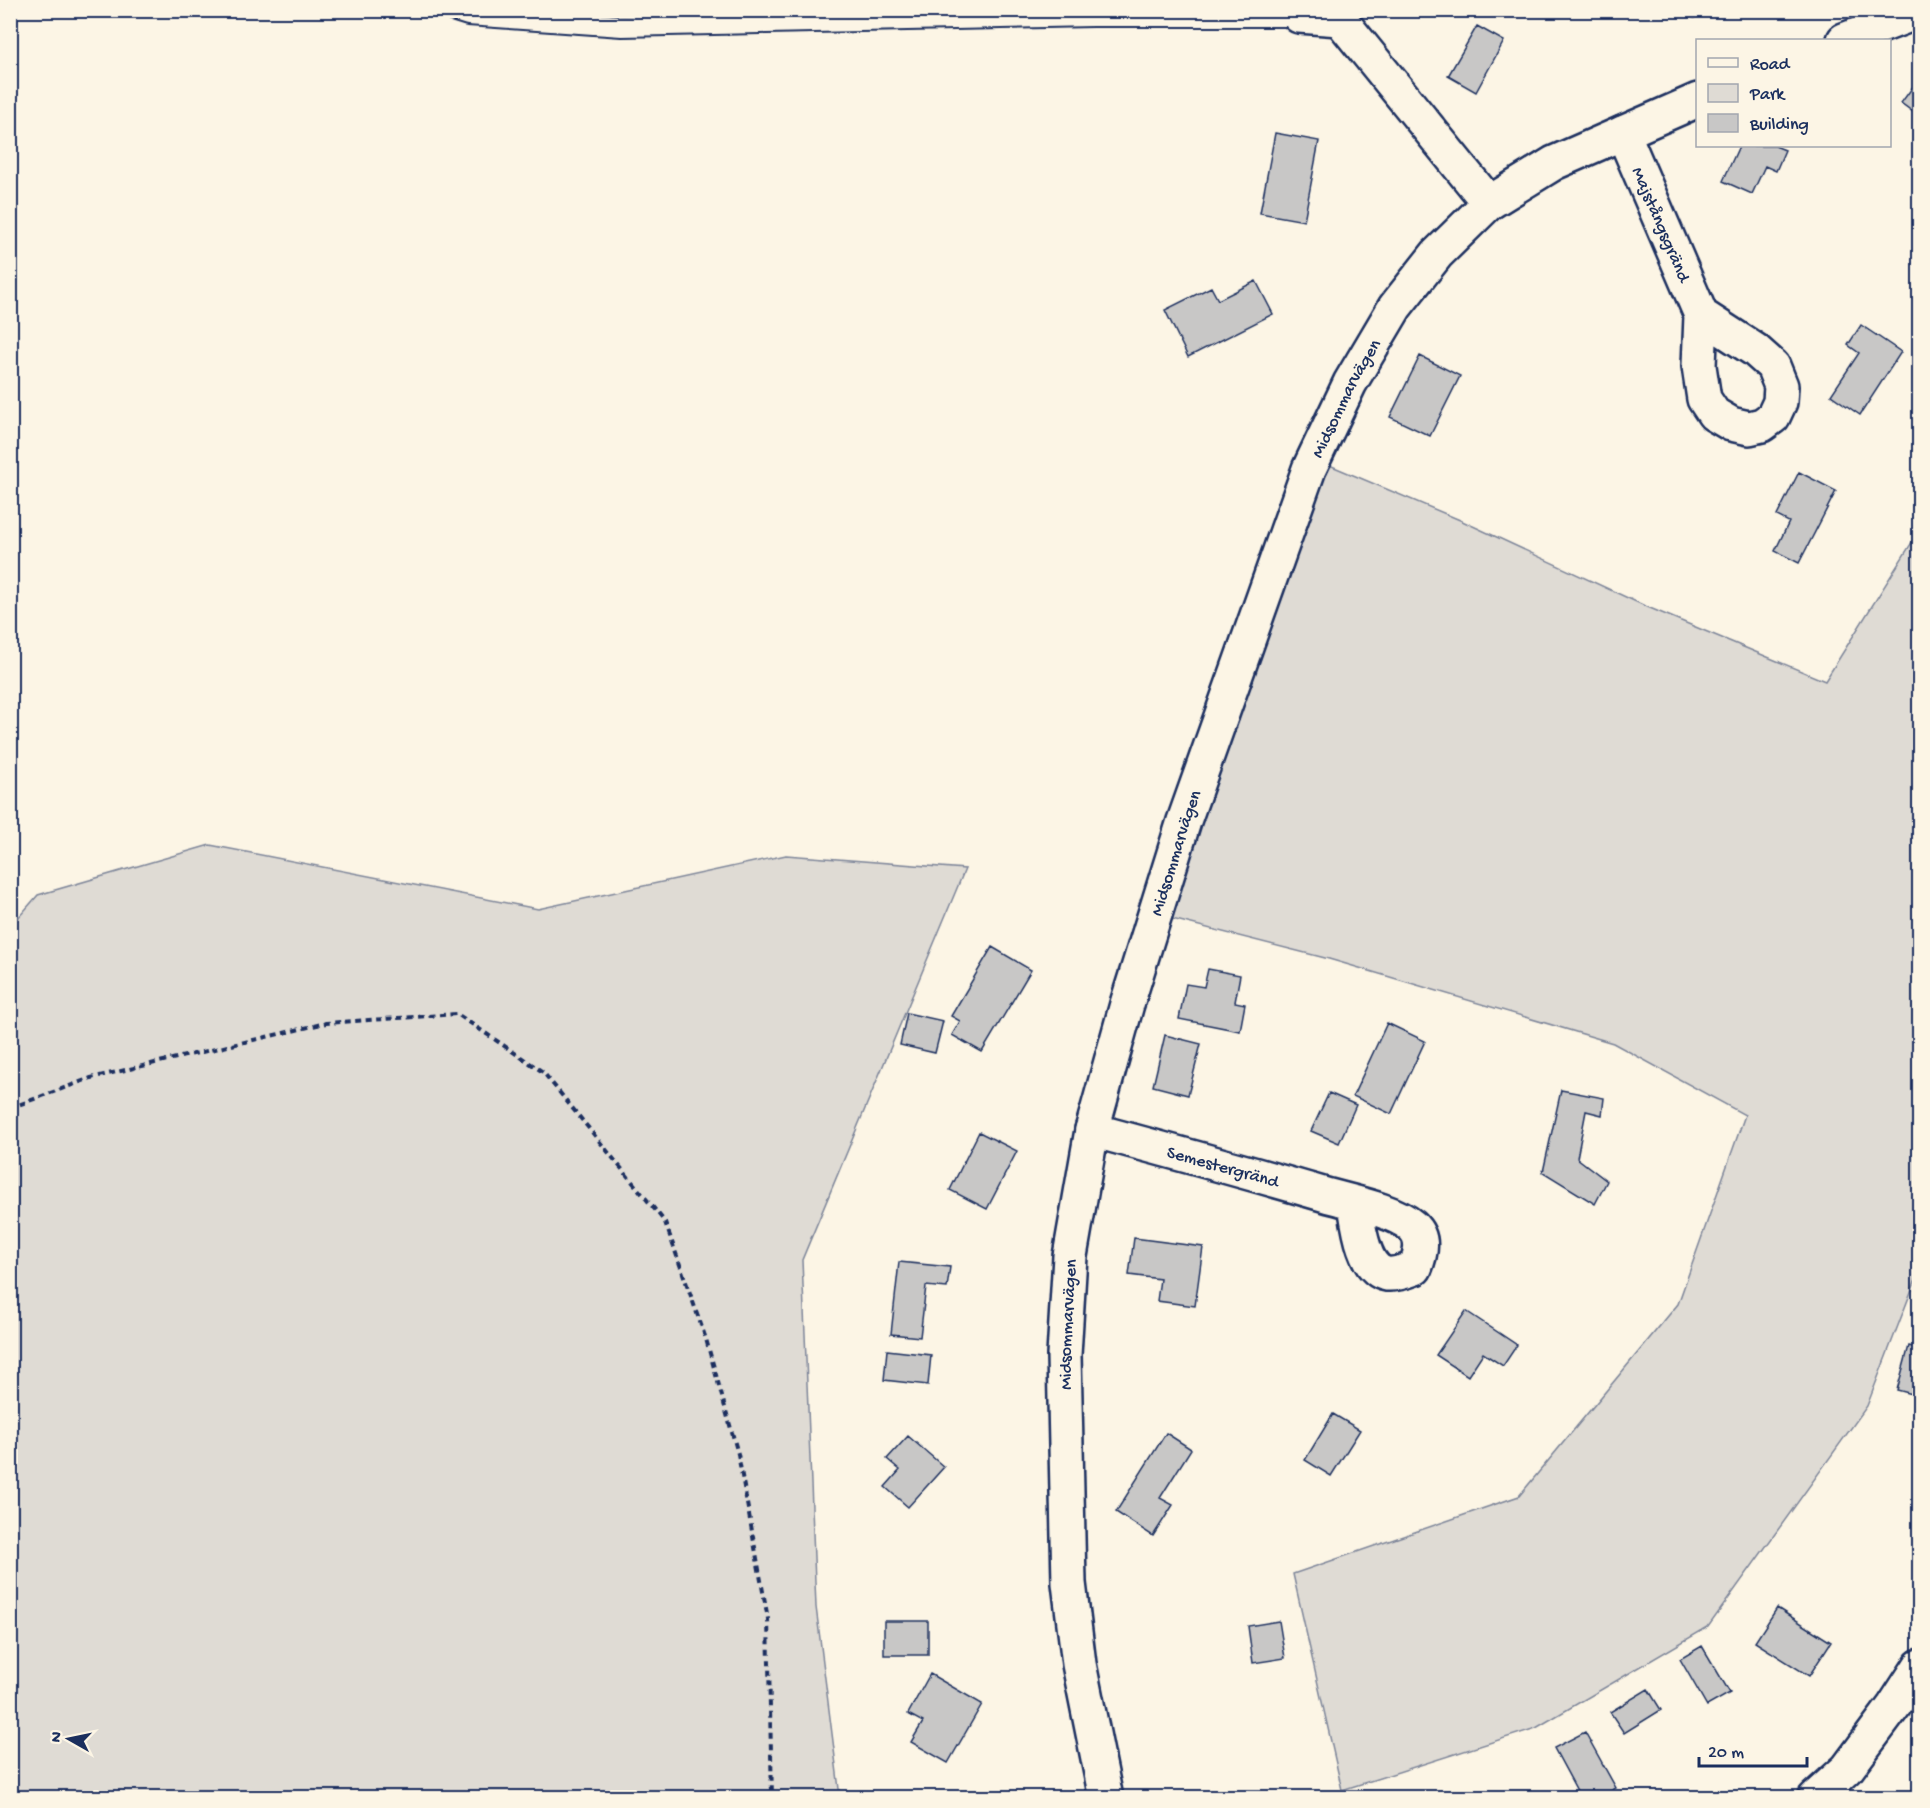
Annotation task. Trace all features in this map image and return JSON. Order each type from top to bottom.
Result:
[{"type":"street","points":[[1847,39],[1920,10]]},
{"type":"street","points":[[1299,16],[1340,19],[1489,203]]},
{"type":"street","name":"Midsommarvägen","points":[[1106,1797],[1077,1653],[1069,1583],[1064,1354],[1070,1256],[1092,1130],[1127,1004],[1184,821],[1309,469],[1350,383],[1395,307],[1437,254],[1489,203],[1554,163],[1696,101]]},
{"type":"street","name":"Majstångsgränd","points":[[1623,133],[1701,315]]},
{"type":"street","name":"Semestergränd","points":[[1092,1130],[1354,1204]]},
{"type":"street","points":[[1815,1797],[1847,1769],[1894,1706],[1920,1666]]},
{"type":"lane","points":[[452,10],[468,15],[622,26],[1082,16],[1299,16]]},
{"type":"path","points":[[10,1108],[91,1078],[326,1023],[348,1021],[458,1014],[543,1072],[665,1222],[706,1339],[738,1454],[768,1619],[772,1797]]},
{"type":"green space","points":[[1327,464],[1460,520],[1645,606],[1825,681],[1919,531],[1919,1271],[1867,1406],[1708,1627],[1536,1728],[1342,1790],[1293,1574],[1519,1496],[1678,1304],[1745,1115],[1613,1043],[1329,959],[1168,918],[1298,537]]},
{"type":"green space","points":[[210,845],[538,909],[786,855],[965,869],[802,1260],[816,1607],[840,1797],[11,1797],[11,926],[38,895]]},
{"type":"building","points":[[1675,10],[1697,10],[1694,18]]},
{"type":"building","points":[[1477,26],[1504,41],[1476,92],[1448,76]]},
{"type":"building","points":[[1920,77],[1920,117],[1901,103]]},
{"type":"building","points":[[1275,133],[1319,141],[1304,221],[1260,213]]},
{"type":"building","points":[[1739,147],[1778,147],[1785,150],[1776,171],[1765,166],[1752,194],[1723,181]]},
{"type":"building","points":[[1256,281],[1273,314],[1188,357],[1165,310],[1211,287],[1218,300]]},
{"type":"building","points":[[1861,325],[1901,352],[1860,415],[1831,395],[1859,353],[1848,345]]},
{"type":"building","points":[[1420,356],[1460,376],[1430,436],[1390,417]]},
{"type":"building","points":[[1799,472],[1836,491],[1799,563],[1775,551],[1789,522],[1777,516]]},
{"type":"building","points":[[992,947],[1031,970],[982,1052],[952,1035],[960,1021],[951,1016]]},
{"type":"building","points":[[1208,969],[1240,975],[1235,1002],[1245,1004],[1240,1031],[1179,1019],[1186,984],[1204,987]]},
{"type":"building","points":[[907,1013],[943,1021],[935,1053],[900,1045]]},
{"type":"building","points":[[1387,1023],[1425,1041],[1391,1114],[1353,1096]]},
{"type":"building","points":[[1165,1035],[1201,1044],[1188,1095],[1153,1086]]},
{"type":"building","points":[[1561,1090],[1604,1098],[1602,1115],[1586,1111],[1577,1158],[1607,1181],[1595,1204],[1543,1172]]},
{"type":"building","points":[[1329,1093],[1356,1105],[1339,1143],[1311,1131]]},
{"type":"building","points":[[979,1132],[1017,1151],[987,1209],[950,1190]]},
{"type":"building","points":[[1134,1238],[1203,1247],[1195,1306],[1157,1301],[1160,1279],[1129,1275]]},
{"type":"building","points":[[899,1262],[950,1267],[947,1288],[926,1286],[920,1337],[891,1334]]},
{"type":"building","points":[[1466,1311],[1517,1345],[1503,1366],[1483,1353],[1468,1376],[1436,1355]]},
{"type":"building","points":[[1909,1346],[1920,1349],[1920,1396],[1897,1390]]},
{"type":"building","points":[[887,1350],[931,1355],[928,1385],[884,1380]]},
{"type":"building","points":[[1333,1414],[1360,1430],[1331,1476],[1305,1460]]},
{"type":"building","points":[[1166,1433],[1191,1449],[1160,1498],[1173,1505],[1153,1536],[1116,1512]]},
{"type":"building","points":[[908,1436],[944,1467],[908,1507],[885,1487],[900,1470],[887,1459]]},
{"type":"building","points":[[1777,1608],[1831,1642],[1809,1676],[1755,1642]]},
{"type":"building","points":[[884,1621],[928,1621],[928,1655],[884,1655]]},
{"type":"building","points":[[1279,1621],[1285,1658],[1253,1663],[1248,1626]]},
{"type":"building","points":[[1702,1646],[1730,1693],[1707,1706],[1680,1659]]},
{"type":"building","points":[[930,1674],[982,1704],[948,1763],[911,1742],[923,1722],[908,1714]]},
{"type":"building","points":[[1648,1689],[1661,1710],[1624,1733],[1610,1712]]},
{"type":"building","points":[[1585,1732],[1616,1788],[1599,1798],[1581,1798],[1554,1748]]}]
